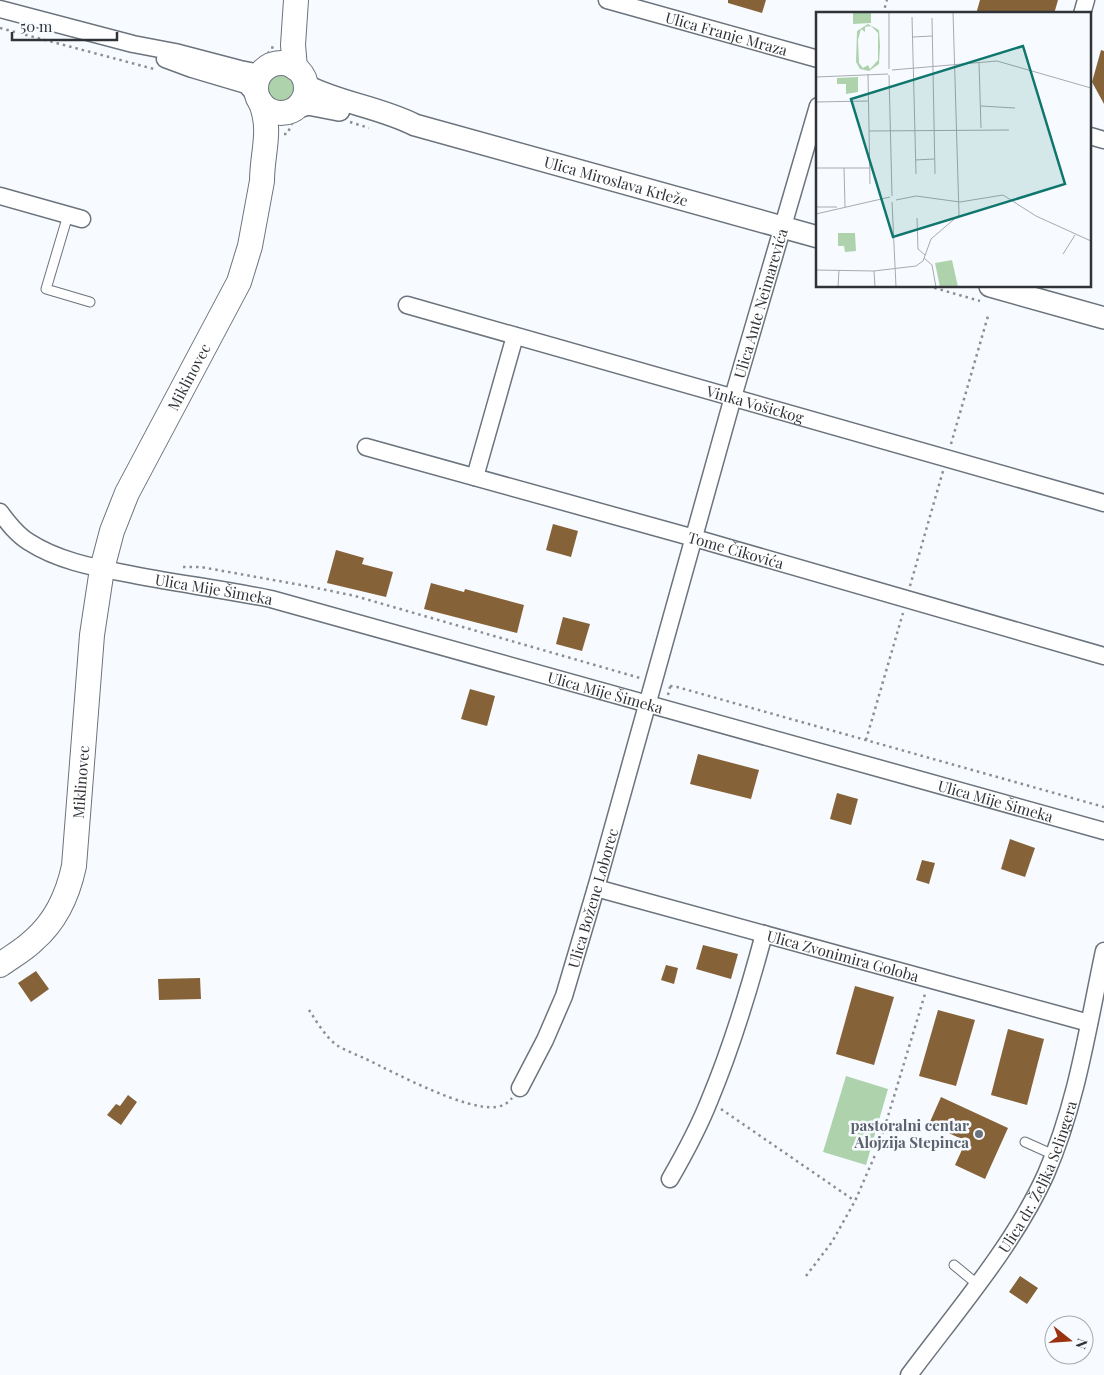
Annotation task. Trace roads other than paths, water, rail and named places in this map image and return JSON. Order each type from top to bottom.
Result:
[{"type":"main road","points":[[275,72],[303,98],[291,110],[280,113],[272,111],[259,100],[256,89],[257,80],[275,72],[293,44],[296,0]]},
{"type":"main road","name":"Miklinovec","points":[[0,966],[34,940],[51,922],[70,884],[74,866],[92,635],[102,569],[112,531],[128,493],[239,282],[250,246],[262,181],[267,130],[266,114],[259,100]]},
{"type":"main road","name":"Miklinovec","points":[[262,181],[269,166],[278,132],[291,110]]},
{"type":"street","name":"Ulica Franje Mraza","points":[[607,0],[816,58]]},
{"type":"street","name":"Ulica Miroslava Krleže","points":[[0,9],[133,44],[275,72],[323,93],[398,116],[415,125],[816,236]]},
{"type":"street","name":"Ulica Miroslava Krleže","points":[[133,44],[176,63],[246,85],[259,100]]},
{"type":"street","name":"Ulica Miroslava Krleže","points":[[291,110],[308,104],[317,105],[396,125],[415,125]]},
{"type":"street","name":"Ulica Ante Neimarevića","points":[[647,703],[733,397],[816,113]]},
{"type":"street","points":[[0,196],[75,217]]},
{"type":"street","points":[[997,288],[1104,318]]},
{"type":"street","name":"Vinka Vošickog","points":[[407,305],[1104,503]]},
{"type":"street","points":[[475,477],[515,336]]},
{"type":"street","name":"Tome Čikovića","points":[[366,447],[693,538],[1104,656]]},
{"type":"street","points":[[0,512],[28,542],[61,558],[102,569]]},
{"type":"street","name":"Ulica Mije Šimeka","points":[[102,569],[271,599],[1104,831]]},
{"type":"street","name":"Ulica Božene Loborec","points":[[520,1088],[545,1040],[564,996],[647,703]]},
{"type":"street","name":"Ulica Zvonimira Goloba","points":[[596,888],[1089,1023]]},
{"type":"street","points":[[670,1179],[693,1138],[710,1100],[737,1024],[764,934]]},
{"type":"street","name":"Ulica dr. Željka Selingera","points":[[910,1375],[1023,1218],[1054,1155],[1076,1087],[1104,950]]},
{"type":"lane","points":[[75,217],[46,289],[90,302]]},
{"type":"lane","points":[[1025,1142],[1054,1155]]},
{"type":"lane","points":[[954,1265],[977,1284]]},
{"type":"place","name":"pastoralni centar Alojzija Stepinca","points":[[979,1134]]}]
